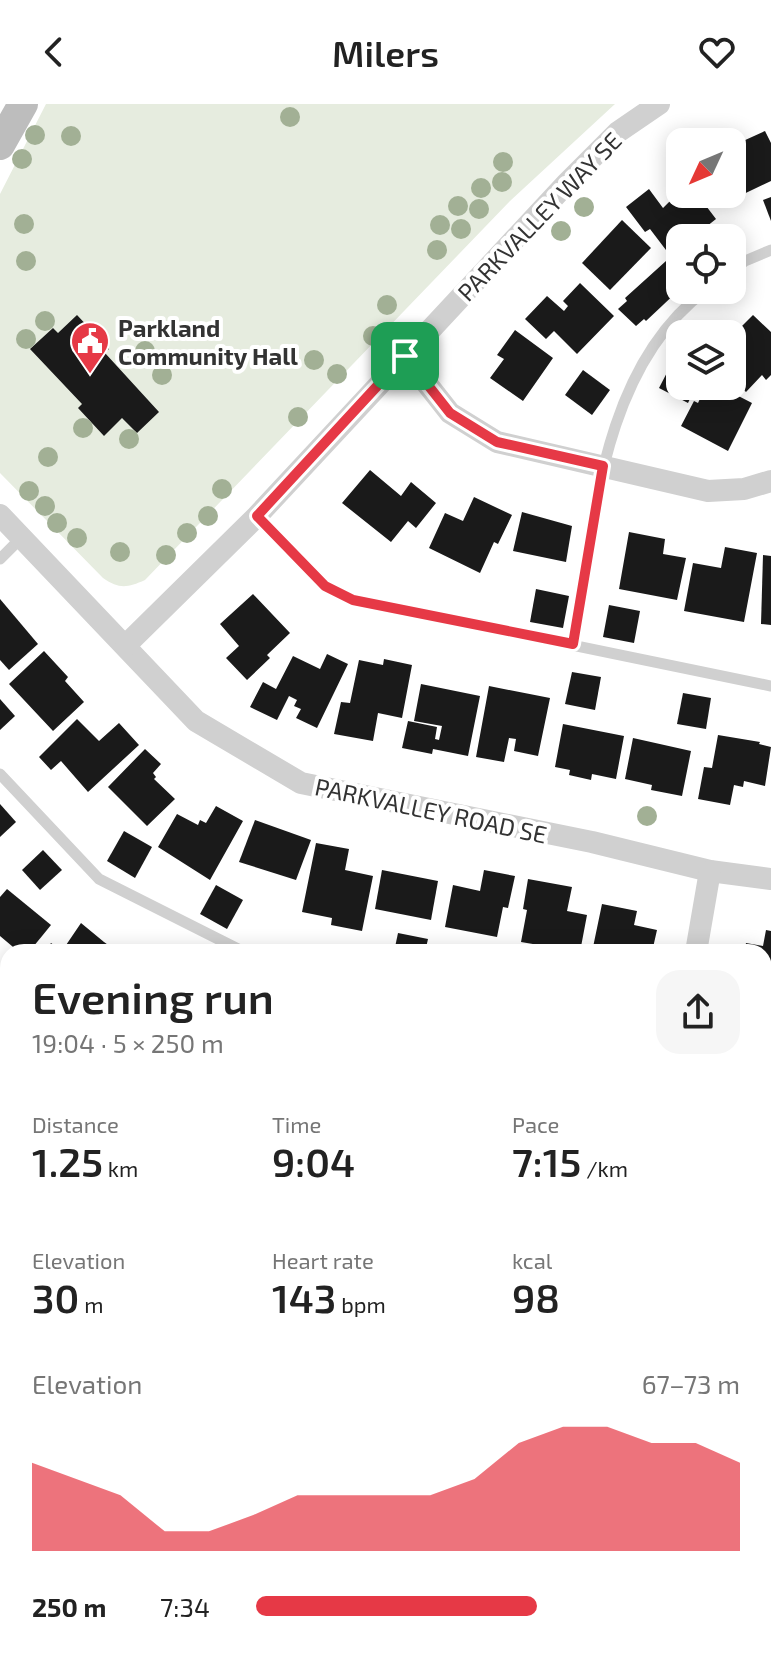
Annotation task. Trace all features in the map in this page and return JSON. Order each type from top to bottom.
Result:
[{"type":"street","points":[[0,145],[23,104]]},
{"type":"street","name":"PARKVALLEY WAY SE","points":[[126,645],[257,516],[618,132],[659,104]]},
{"type":"street","points":[[405,356],[450,413],[497,442],[708,491],[744,489],[771,481]]},
{"type":"street","name":"PARKVALLEY ROAD SE","points":[[0,515],[196,721],[301,783],[592,842],[710,871],[771,879]]},
{"type":"street","points":[[697,944],[710,871]]},
{"type":"lane","points":[[746,261],[771,250]]},
{"type":"lane","points":[[573,644],[603,466],[617,419],[652,346],[690,304]]},
{"type":"lane","points":[[257,516],[325,586],[353,600],[771,686]]},
{"type":"lane","points":[[0,559],[23,537]]},
{"type":"lane","points":[[0,774],[99,879],[228,944]]},
{"type":"shaded area","points":[[46,104],[615,104],[510,201],[145,580],[123,586],[103,578],[0,473],[0,194]]},
{"type":"building","points":[[765,131],[771,143],[771,181],[746,193],[746,140]]},
{"type":"building","points":[[649,189],[663,208],[666,205],[666,208],[708,208],[716,219],[710,224],[666,224],[666,250],[650,229],[645,232],[626,207]]},
{"type":"building","points":[[771,197],[771,221],[763,200]]},
{"type":"building","points":[[622,220],[651,248],[610,290],[582,263]]},
{"type":"building","points":[[666,261],[666,302],[646,321],[644,319],[636,326],[618,309],[627,301],[625,298]]},
{"type":"building","points":[[580,283],[614,316],[577,354],[554,331],[546,339],[525,319],[547,296],[564,311],[568,306],[563,301]]},
{"type":"building","name":"Parkland Community Hall","points":[[77,315],[109,349],[105,353],[159,412],[137,433],[122,418],[104,436],[78,408],[82,404],[30,349],[53,328],[58,333]]},
{"type":"building","points":[[753,315],[771,332],[771,375],[766,380],[762,375],[746,392],[746,322]]},
{"type":"building","points":[[515,330],[553,358],[523,401],[490,378],[504,359],[497,355]]},
{"type":"building","points":[[583,370],[610,390],[592,415],[565,395]]},
{"type":"building","points":[[666,374],[666,392],[659,388]]},
{"type":"building","points":[[699,400],[746,400],[752,403],[728,451],[681,426],[694,401],[698,403]]},
{"type":"building","points":[[370,470],[401,496],[411,482],[436,503],[416,528],[408,521],[391,542],[342,503]]},
{"type":"building","points":[[474,497],[512,515],[498,544],[494,542],[480,573],[429,548],[445,513],[463,521]]},
{"type":"building","points":[[522,512],[572,526],[566,562],[513,551]]},
{"type":"building","points":[[629,532],[665,539],[663,554],[686,558],[677,600],[619,589]]},
{"type":"building","points":[[725,547],[757,553],[744,622],[684,611],[693,563],[721,568]]},
{"type":"building","points":[[763,555],[771,556],[771,625],[761,624]]},
{"type":"building","points":[[536,589],[569,596],[563,628],[530,622]]},
{"type":"building","points":[[253,594],[290,633],[247,680],[226,658],[239,646],[220,624]]},
{"type":"building","points":[[0,599],[38,644],[9,670],[0,660]]},
{"type":"building","points":[[609,605],[640,611],[634,643],[603,637]]},
{"type":"building","points":[[44,651],[68,677],[65,681],[84,702],[53,731],[9,684]]},
{"type":"building","points":[[327,654],[348,664],[317,728],[296,718],[301,709],[294,706],[297,700],[289,696],[277,720],[250,707],[263,682],[276,689],[293,656],[320,669]]},
{"type":"building","points":[[384,659],[412,665],[402,718],[378,713],[373,741],[334,734],[341,702],[350,703],[359,660],[383,665]]},
{"type":"building","points":[[572,672],[601,677],[595,710],[565,704]]},
{"type":"building","points":[[421,684],[480,696],[468,756],[433,749],[432,754],[402,748],[408,721],[437,727],[435,739],[439,740],[442,726],[414,721]]},
{"type":"building","points":[[489,686],[550,698],[538,756],[514,751],[516,739],[509,738],[504,762],[476,757]]},
{"type":"building","points":[[683,693],[711,698],[706,729],[677,724]]},
{"type":"building","points":[[0,699],[15,716],[0,730]]},
{"type":"building","points":[[77,719],[99,741],[119,723],[139,745],[88,792],[61,761],[51,770],[39,757]]},
{"type":"building","points":[[563,724],[624,736],[616,779],[592,774],[591,780],[569,775],[570,770],[555,767]]},
{"type":"building","points":[[718,735],[760,742],[771,747],[765,786],[744,781],[743,787],[734,785],[730,805],[698,799],[704,767],[712,768]]},
{"type":"building","points":[[633,738],[691,751],[682,796],[651,790],[652,785],[625,779]]},
{"type":"building","points":[[145,749],[161,764],[153,773],[154,779],[175,799],[147,826],[108,787]]},
{"type":"building","points":[[0,804],[16,822],[0,837]]},
{"type":"building","points":[[216,806],[243,821],[210,880],[158,847],[177,814],[198,825],[200,820],[206,823]]},
{"type":"building","points":[[255,820],[311,840],[296,880],[239,862]]},
{"type":"building","points":[[124,831],[152,847],[135,878],[107,861]]},
{"type":"building","points":[[316,843],[349,849],[345,870],[373,876],[362,931],[331,925],[332,918],[302,912]]},
{"type":"building","points":[[43,850],[62,870],[40,890],[22,870]]},
{"type":"building","points":[[382,870],[438,881],[431,920],[375,909]]},
{"type":"building","points":[[484,870],[515,876],[508,908],[503,907],[497,937],[445,927],[453,885],[480,891]]},
{"type":"building","points":[[528,879],[572,887],[567,911],[587,915],[582,944],[521,942],[527,910],[523,909]]},
{"type":"building","points":[[216,885],[243,900],[227,929],[200,914]]},
{"type":"building","points":[[7,889],[51,925],[36,944],[10,944],[0,936],[0,897]]},
{"type":"building","points":[[602,904],[637,911],[634,925],[657,930],[654,944],[594,944]]},
{"type":"building","points":[[81,923],[107,944],[67,944]]},
{"type":"building","points":[[766,930],[771,931],[771,944],[763,944]]},
{"type":"building","points":[[398,933],[428,939],[427,944],[396,944]]},
{"type":"place","name":"Parkland Community Hall","points":[[90,375]]},
{"type":"route","points":[[405,356],[450,413],[497,442],[603,466],[573,644],[353,600],[325,586],[257,516],[405,356]]}]
